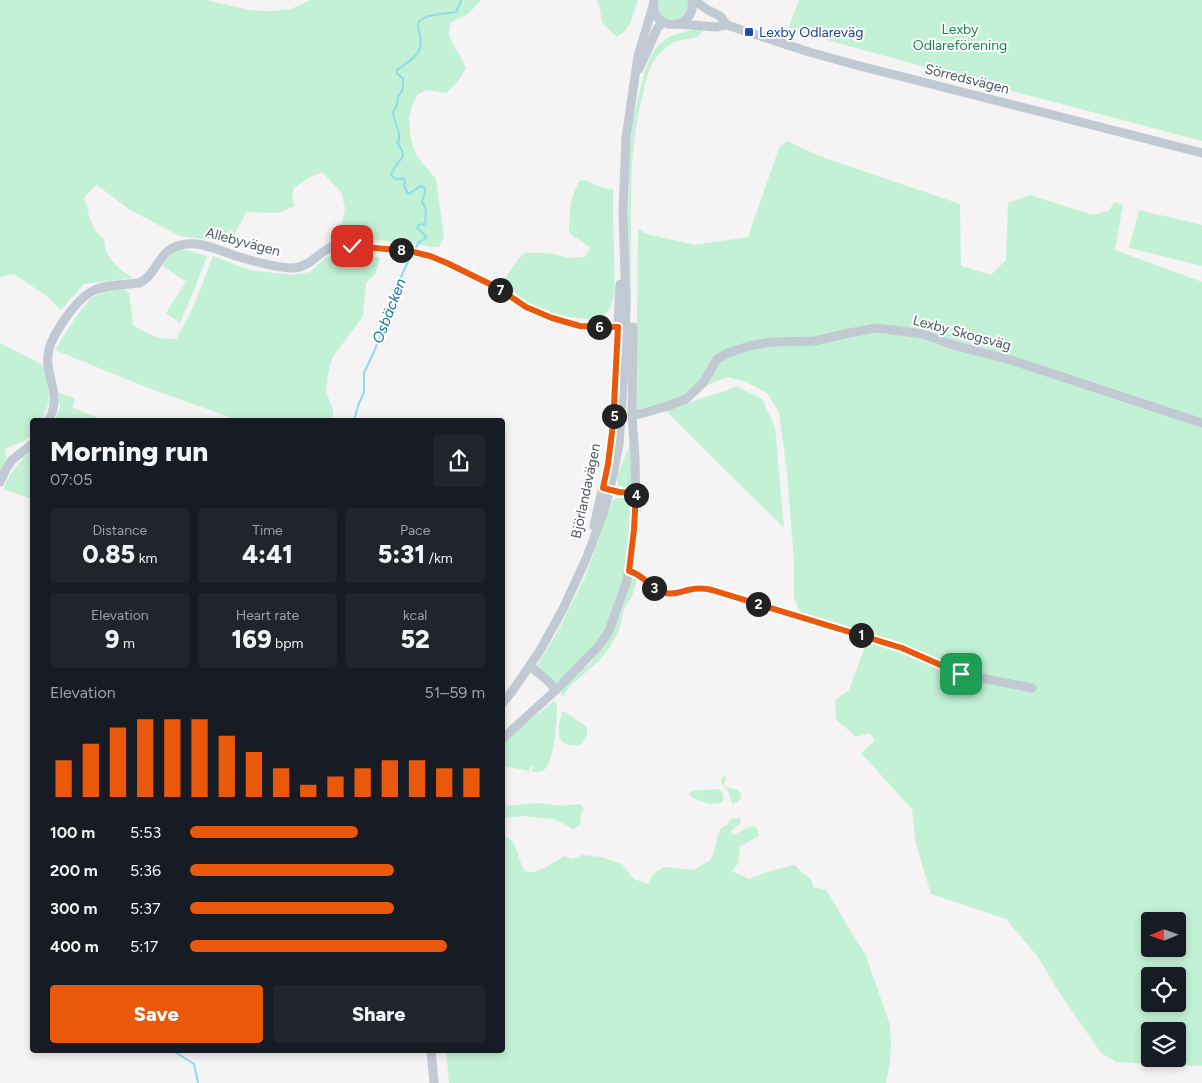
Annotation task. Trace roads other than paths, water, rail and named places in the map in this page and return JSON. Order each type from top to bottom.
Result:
[{"type":"street","points":[[678,24],[690,16],[693,0]]},
{"type":"street","name":"Sörredsvägen","points":[[693,0],[720,16],[727,24]]},
{"type":"street","points":[[654,3],[657,17],[662,22]]},
{"type":"street","name":"Björlandavägen","points":[[632,415],[632,368],[620,286],[626,138],[638,56],[654,3]]},
{"type":"street","name":"Sörredsvägen","points":[[662,22],[670,25],[716,26],[727,24],[809,52],[856,65],[1202,153]]},
{"type":"street","name":"Björlandavägen","points":[[636,76],[656,29],[662,22]]},
{"type":"street","name":"Allebyvägen","points":[[50,418],[55,405],[48,366],[49,347],[76,304],[86,294],[96,289],[143,281],[163,255],[175,246],[188,244],[202,245],[250,260],[291,268],[307,264],[328,248],[337,245],[409,251],[447,263],[498,288],[526,307],[552,318],[580,326],[625,327]]},
{"type":"street","name":"Björlandavägen","points":[[505,700],[530,666],[560,616],[586,559],[603,514],[625,327]]},
{"type":"street","name":"Lexby Skogsväg","points":[[632,415],[676,404],[686,399],[703,383],[718,359],[728,352],[772,342],[814,341],[877,328],[923,334],[953,345],[1011,360],[1202,422]]},
{"type":"street","points":[[505,736],[556,690],[598,648],[616,613],[629,571],[634,530],[636,493],[632,415]]},
{"type":"street","points":[[0,482],[12,460],[30,446]]},
{"type":"street","points":[[606,489],[636,493]]},
{"type":"street","points":[[629,571],[664,593],[678,593],[699,589],[712,590],[902,648],[961,674],[1032,688]]},
{"type":"street","points":[[530,666],[556,690]]},
{"type":"street","points":[[431,1053],[434,1083]]},
{"type":"waterway","name":"Osbäcken","points":[[415,249],[419,242],[426,238],[417,228],[419,225],[425,224],[426,211],[422,202],[425,188],[421,186],[408,194],[404,186],[404,178],[397,179],[391,174],[403,156],[397,142],[399,140],[399,133],[393,112],[403,85],[403,79],[397,73],[397,70],[411,60],[420,48],[419,21],[428,16],[456,12],[461,0]]},
{"type":"waterway","name":"Osbäcken","points":[[355,418],[364,392],[364,373],[395,299],[397,286],[411,255]]},
{"type":"waterway","name":"Osbäcken","points":[[177,1053],[194,1064],[198,1083]]},
{"type":"place","name":"Lexby Odlareväg","points":[[749,32]]},
{"type":"park label","name":"Lexby Odlareförening","points":[[960,38]]}]
